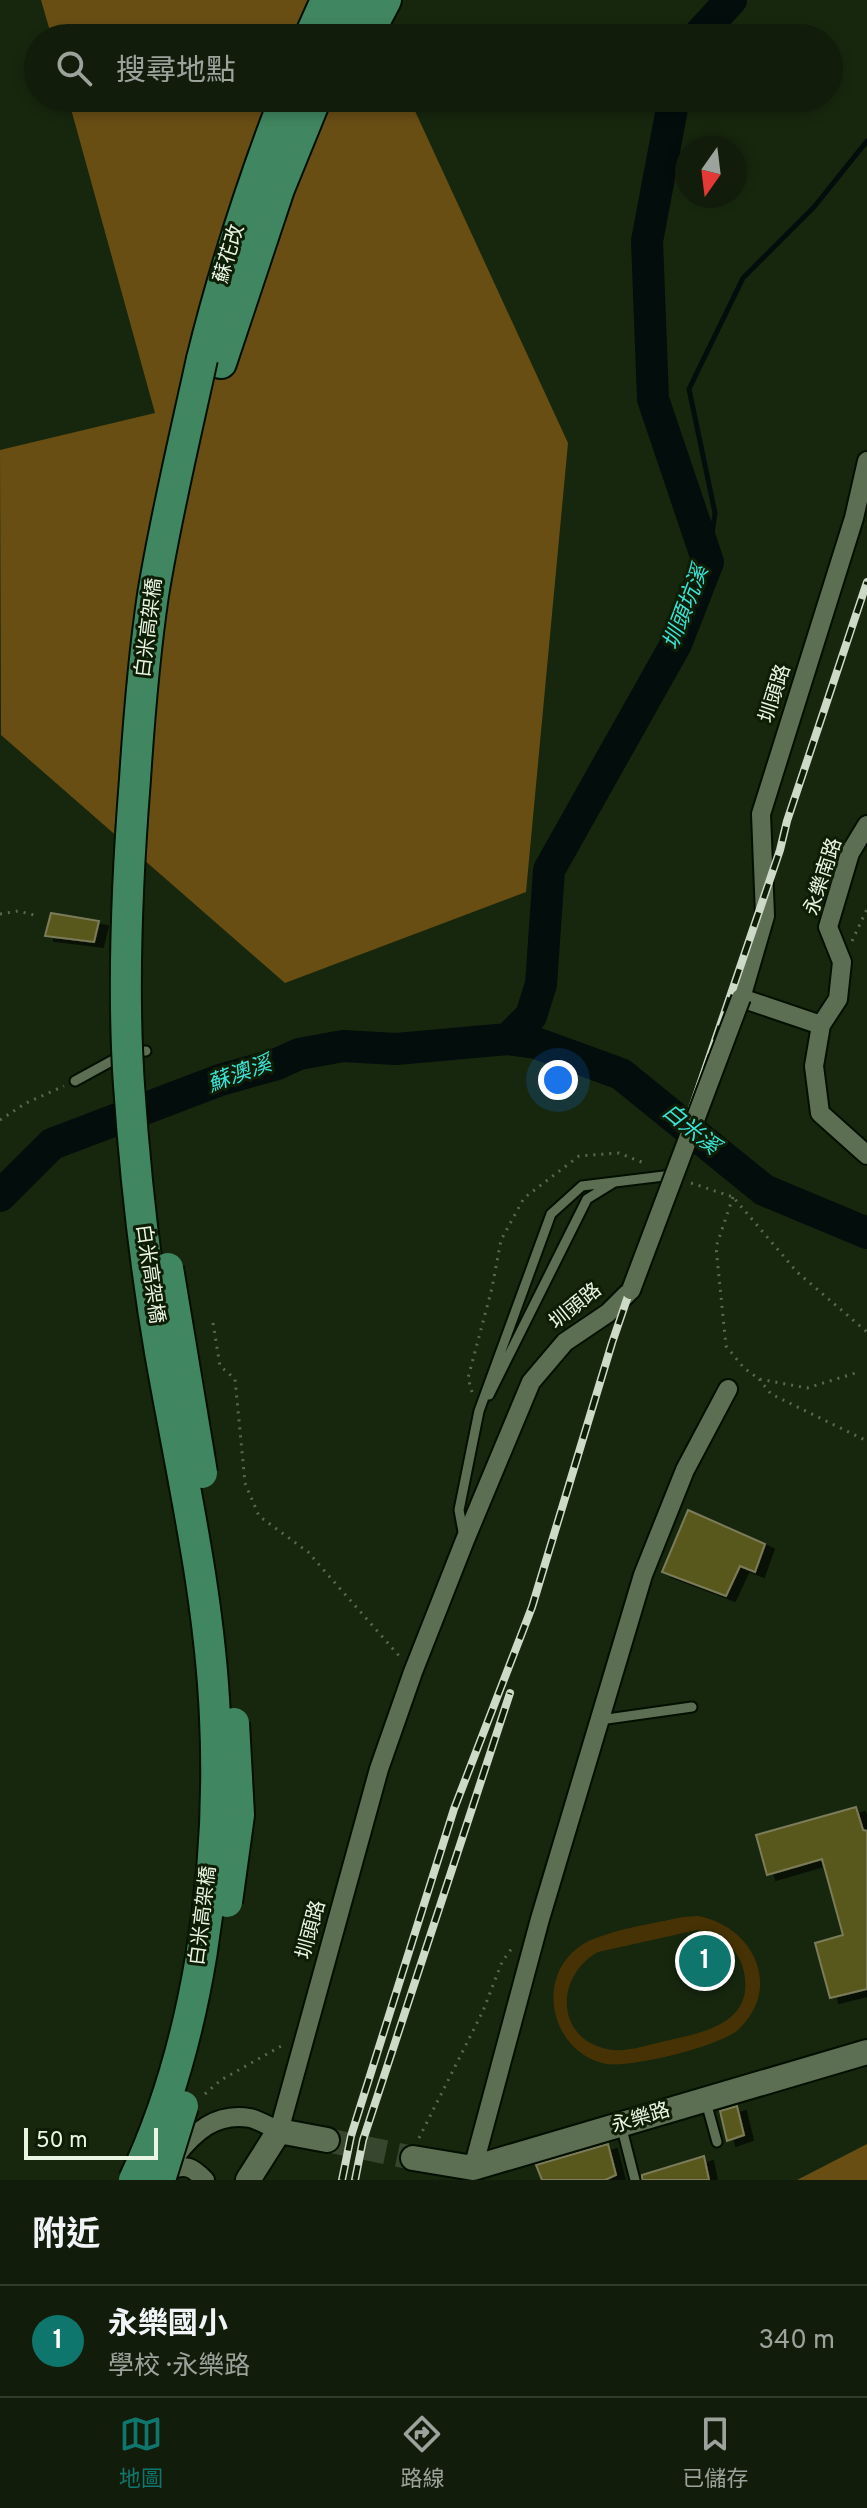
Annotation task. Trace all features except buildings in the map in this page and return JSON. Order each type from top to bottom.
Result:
[{"type":"main road","points":[[315,24],[326,0]]},
{"type":"main road","points":[[346,24],[356,0]]},
{"type":"main road","points":[[373,24],[386,0]]},
{"type":"main road","name":"蘇花改","points":[[212,361],[219,288],[280,112]]},
{"type":"main road","points":[[279,189],[310,112]]},
{"type":"main road","points":[[279,189],[324,112]]},
{"type":"main road","name":"蘇花改","points":[[212,361],[279,189]]},
{"type":"main road","name":"白米高架橋","points":[[134,2180],[171,2086],[190,2012],[207,1919],[215,1816],[215,1718],[204,1598],[159,1345],[142,1223],[137,1052],[154,744],[177,561],[212,361]]},
{"type":"main road","name":"白米高架橋","points":[[137,1052],[160,1221],[222,1596],[234,1716],[239,1815],[207,2017],[165,2177]]},
{"type":"street","name":"圳頭路","points":[[279,2131],[379,1769],[465,1540],[531,1382],[565,1342],[608,1313],[631,1290],[741,998],[765,916],[761,814],[854,518],[867,461]]},
{"type":"street","name":"永樂南路","points":[[867,825],[850,853],[828,927],[842,962],[838,999],[821,1025],[814,1066],[820,1113],[867,1155]]},
{"type":"street","points":[[741,998],[821,1025]]},
{"type":"street","points":[[473,2168],[540,1919],[643,1575],[685,1470],[728,1389]]},
{"type":"street","name":"永樂路","points":[[413,2153],[473,2168],[867,2052]]},
{"type":"street","points":[[165,2177],[173,2159],[192,2135],[220,2119],[250,2118],[279,2131],[327,2140]]},
{"type":"street","points":[[248,2180],[279,2131]]},
{"type":"street","points":[[165,2177],[183,2165],[191,2166],[205,2180]]},
{"type":"lane","points":[[75,1081],[137,1052]]},
{"type":"lane","points":[[465,1540],[459,1510],[479,1411],[551,1214],[582,1186],[672,1175]]},
{"type":"lane","points":[[479,1411],[496,1384],[587,1199],[617,1181]]},
{"type":"lane","points":[[599,1720],[692,1707]]},
{"type":"lane","points":[[705,2099],[717,2142]]},
{"type":"lane","points":[[620,2125],[635,2180]]},
{"type":"path","points":[[842,962],[867,909]]},
{"type":"path","points":[[0,914],[18,911],[34,915]]},
{"type":"path","points":[[0,1120],[26,1103],[75,1081]]},
{"type":"path","points":[[733,1197],[716,1247],[726,1346],[771,1394],[867,1441]]},
{"type":"path","points":[[213,1323],[220,1366],[235,1379],[245,1483],[259,1516],[308,1552],[413,1672]]},
{"type":"path","points":[[759,1379],[807,1388],[859,1372]]},
{"type":"path","points":[[413,2153],[483,2011],[502,1962],[529,1925],[540,1919]]},
{"type":"path","points":[[198,2100],[221,2080],[307,2031]]},
{"type":"shaded area","points":[[41,0],[364,0],[375,24],[48,24]]},
{"type":"shaded area","points":[[72,112],[415,112],[568,443],[526,892],[285,983],[1,735],[0,450],[155,413]]},
{"type":"shaded area","points":[[698,1916],[717,1922],[734,1932],[747,1945],[756,1960],[760,1977],[759,1995],[752,2012],[729,2036],[675,2054],[618,2064],[606,2064],[587,2057],[573,2046],[555,2014],[557,1978],[565,1961],[579,1947],[600,1936]],"holes":[[[697,1930],[728,1944],[742,1964],[745,1990],[733,2016],[692,2035],[627,2050],[607,2049],[590,2043],[578,2033],[570,2020],[568,1990],[584,1963],[598,1952]]]},
{"type":"shaded area","points":[[867,2144],[867,2180],[797,2180]]},
{"type":"waterway","name":"圳頭坑溪","points":[[709,24],[731,0]]},
{"type":"waterway","name":"圳頭坑溪","points":[[508,1039],[531,1016],[541,984],[549,870],[676,644],[708,562],[653,399],[647,241],[671,112]]},
{"type":"waterway","points":[[708,562],[715,513],[689,389],[743,278],[814,207],[867,141]]},
{"type":"waterway","name":"蘇澳溪","points":[[0,1196],[52,1144],[220,1080],[277,1064],[299,1054],[343,1046],[396,1049],[508,1039],[536,1043],[621,1074],[764,1190],[867,1233]]},
{"type":"tunnel","points":[[327,2140],[413,2158]]},
{"type":"railway","points":[[342,2180],[351,2136],[454,1809],[532,1607],[612,1343],[780,850],[867,582]]},
{"type":"railway","points":[[355,2180],[363,2140],[510,1693]]},
{"type":"place","name":"永樂國小","points":[[705,1961]]},
{"type":"water label","name":"白米溪","points":[[690,1130]]}]
